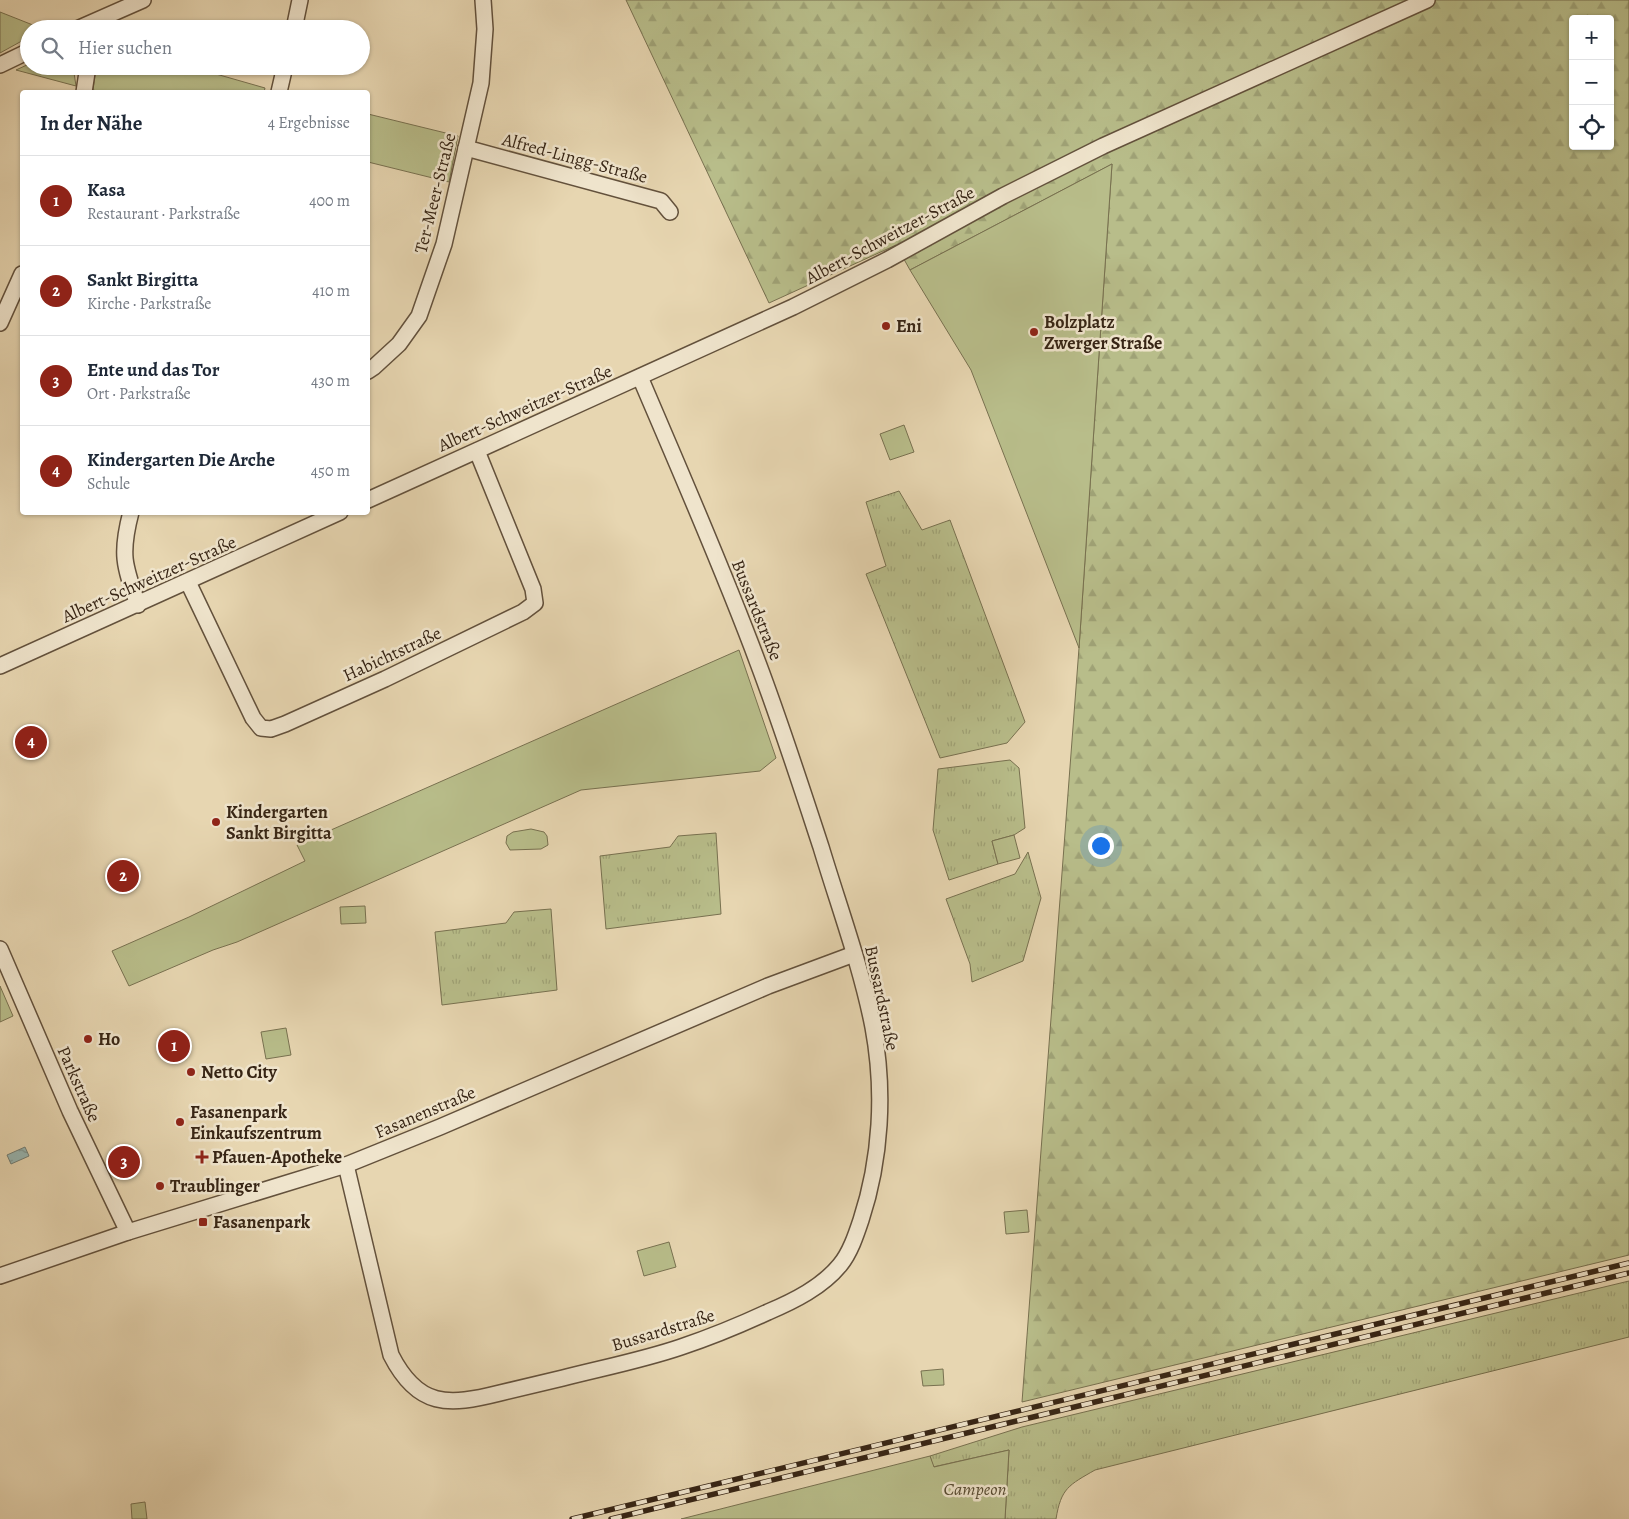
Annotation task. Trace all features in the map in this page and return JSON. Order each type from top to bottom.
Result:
[{"type":"street","points":[[97,20],[143,0]]},
{"type":"street","points":[[296,20],[300,0]]},
{"type":"street","name":"Ter-Meer-Straße","points":[[370,370],[399,344],[419,316],[444,244],[480,83],[485,29],[483,0]]},
{"type":"street","name":"Albert-Schweitzer-Straße","points":[[370,499],[793,307],[887,260],[1003,196],[1103,146],[1427,0]]},
{"type":"street","points":[[0,65],[20,55]]},
{"type":"street","points":[[84,90],[87,75]]},
{"type":"street","points":[[279,90],[283,75]]},
{"type":"street","name":"Alfred-Lingg-Straße","points":[[466,148],[661,201],[670,212]]},
{"type":"street","points":[[0,323],[20,278]]},
{"type":"street","name":"Bussardstraße","points":[[346,1165],[391,1355],[400,1373],[415,1389],[430,1397],[445,1401],[468,1401],[670,1350],[731,1329],[788,1303],[827,1279],[842,1264],[856,1236],[870,1193],[880,1115],[873,1028],[854,954],[789,750],[760,667],[640,377]]},
{"type":"street","name":"Habichtstraße","points":[[188,582],[252,718],[261,728],[271,729],[285,724],[385,679],[523,612],[535,603],[533,589],[477,451]]},
{"type":"street","points":[[130,515],[125,536],[124,559],[126,572],[138,604]]},
{"type":"street","name":"Albert-Schweitzer-Straße","points":[[0,666],[333,515]]},
{"type":"street","name":"Parkstraße","points":[[0,949],[70,1111],[128,1232]]},
{"type":"street","name":"Fasanenstraße","points":[[0,1276],[128,1232],[346,1165],[440,1127],[768,986],[854,954]]},
{"type":"green space","points":[[626,0],[1629,0],[1629,1255],[1022,1402],[1079,648],[1112,164],[910,270],[896,245],[769,303]]},
{"type":"green space","points":[[0,12],[20,20],[20,42],[0,53]]},
{"type":"green space","points":[[35,75],[74,75],[76,86]]},
{"type":"green space","points":[[95,75],[220,75],[265,88],[264,90],[93,90]]},
{"type":"green space","points":[[370,114],[458,136],[449,182],[370,162]]},
{"type":"green space","points":[[1112,164],[1079,648],[971,370],[910,270]]},
{"type":"green space","points":[[904,425],[914,452],[890,460],[880,434]]},
{"type":"green space","points":[[899,491],[922,530],[950,520],[1025,722],[1007,743],[940,758],[866,574],[886,566],[866,502]]},
{"type":"green space","points":[[739,650],[776,758],[760,771],[581,790],[237,942],[213,950],[129,986],[112,951],[189,917],[305,861],[297,845]]},
{"type":"green space","points":[[1010,760],[1019,768],[1025,828],[1014,835],[992,841],[998,864],[949,880],[933,830],[938,769]]},
{"type":"green space","points":[[531,829],[544,832],[547,836],[548,845],[541,849],[510,850],[506,843],[507,836],[513,832]]},
{"type":"green space","points":[[716,833],[721,914],[606,929],[600,856],[670,847],[678,836]]},
{"type":"green space","points":[[1014,835],[1020,858],[998,864],[992,841]]},
{"type":"green space","points":[[1028,852],[1041,898],[1023,961],[972,982],[970,964],[946,899],[1015,874]]},
{"type":"green space","points":[[365,906],[366,923],[341,924],[340,907]]},
{"type":"green space","points":[[551,909],[557,990],[442,1005],[435,932],[506,923],[514,912]]},
{"type":"green space","points":[[0,986],[13,1016],[0,1022]]},
{"type":"green space","points":[[286,1028],[291,1055],[266,1059],[261,1032]]},
{"type":"green space","points":[[1027,1210],[1029,1232],[1006,1234],[1004,1212]]},
{"type":"green space","points":[[669,1242],[676,1267],[644,1276],[637,1251]]},
{"type":"green space","points":[[1629,1281],[1629,1337],[1095,1470],[1073,1484],[1064,1494],[1056,1519],[1005,1519],[1009,1450],[933,1467],[930,1456],[1022,1427]]},
{"type":"green space","points":[[943,1369],[944,1385],[923,1386],[921,1371]]},
{"type":"green space","name":"Campeon","points":[[1009,1450],[1005,1519],[681,1519],[930,1456],[934,1467]]},
{"type":"green space","points":[[145,1502],[147,1519],[132,1519],[131,1504]]},
{"type":"water","points":[[25,1147],[29,1156],[11,1164],[7,1155]]},
{"type":"railway","points":[[572,1519],[1629,1263]]},
{"type":"railway","points":[[611,1519],[1629,1273]]},
{"type":"place","name":"Eni","points":[[886,326]]},
{"type":"place","name":"Bolzplatz Zwerger Straße","points":[[1034,332]]},
{"type":"place","name":"Kindergarten Die Arche","points":[[31,742]]},
{"type":"place","name":"Kindergarten Sankt Birgitta","points":[[216,822]]},
{"type":"place","name":"Sankt Birgitta","points":[[123,876]]},
{"type":"place","name":"Ho","points":[[88,1039]]},
{"type":"place","name":"Kasa","points":[[174,1046]]},
{"type":"place","name":"Netto City","points":[[191,1072]]},
{"type":"place","name":"Fasanenpark Einkaufszentrum","points":[[180,1122]]},
{"type":"place","name":"Pfauen-Apotheke","points":[[202,1157]]},
{"type":"place","name":"Ente und das Tor","points":[[124,1162]]},
{"type":"place","name":"Traublinger","points":[[160,1186]]},
{"type":"place","name":"Fasanenpark","points":[[203,1222]]}]
